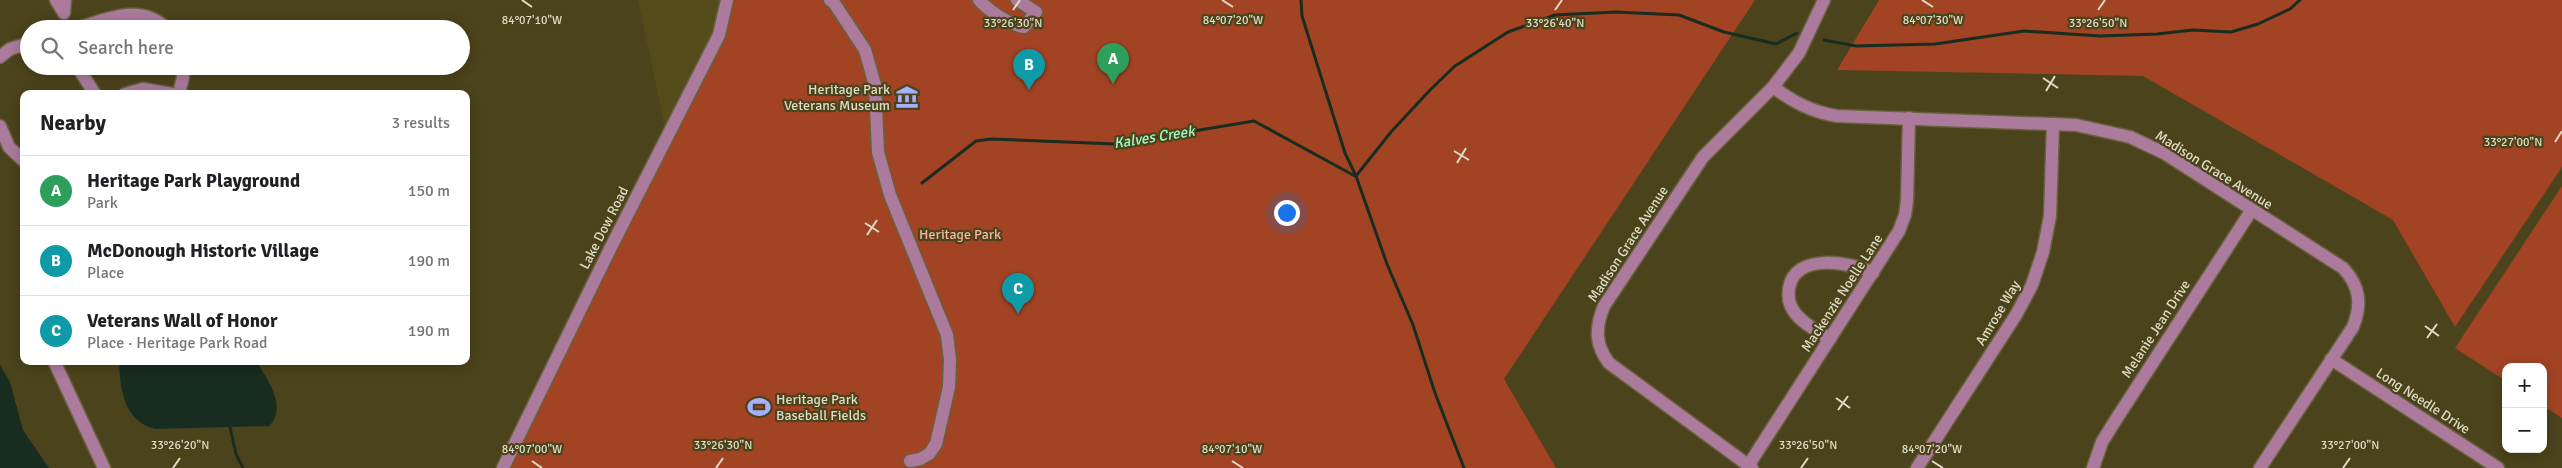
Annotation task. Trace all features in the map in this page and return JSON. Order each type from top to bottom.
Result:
[{"type":"street","points":[[56,0],[65,6],[67,20]]},
{"type":"street","name":"Lake Dow Road","points":[[503,468],[610,250],[719,35],[727,0]]},
{"type":"street","points":[[979,0],[985,7],[1017,26],[1024,27],[1042,16],[1017,0]]},
{"type":"street","name":"Madison Grace Avenue","points":[[1750,467],[1609,364],[1602,353],[1597,330],[1604,306],[1703,157],[1773,87],[1799,54],[1824,0]]},
{"type":"street","points":[[836,1],[865,50],[875,85],[878,152],[890,196],[947,335],[950,360],[949,386],[936,444],[929,454],[920,459],[910,460]]},
{"type":"street","points":[[109,20],[137,13],[150,16],[155,20]]},
{"type":"street","points":[[0,57],[10,49],[20,45]]},
{"type":"street","points":[[83,75],[92,90]]},
{"type":"street","points":[[180,90],[183,75]]},
{"type":"street","name":"Madison Grace Avenue","points":[[1773,87],[1797,104],[1824,114],[2053,124],[2101,129],[2144,143],[2174,159],[2251,211],[2334,262],[2353,281],[2359,297],[2357,317],[2332,359],[2260,468]]},
{"type":"street","name":"Mackenzie Noelle Lane","points":[[1750,467],[1899,231],[1905,215],[1909,118]]},
{"type":"street","name":"Amrose Way","points":[[1917,468],[2016,315],[2032,285],[2043,252],[2050,216],[2053,124]]},
{"type":"street","points":[[0,126],[10,147],[20,157]]},
{"type":"street","name":"Melanie Jean Drive","points":[[2093,468],[2102,442],[2114,421],[2251,211]]},
{"type":"street","points":[[1830,339],[1803,320],[1794,311],[1789,297],[1790,284],[1793,278],[1803,268],[1821,263],[1852,265],[1873,273]]},
{"type":"street","name":"Long Needle Drive","points":[[2332,359],[2498,468]]},
{"type":"street","points":[[56,365],[104,468]]},
{"type":"shaded area","points":[[638,0],[741,0],[668,141]]},
{"type":"shaded area","points":[[0,365],[10,382],[23,430],[49,468],[0,468]]},
{"type":"shaded area","points":[[119,365],[258,365],[274,393],[277,411],[269,426],[155,429],[136,419],[130,412],[121,383]]},
{"type":"green space","name":"Heritage Park","points":[[730,0],[1755,0],[1504,379],[1556,468],[499,468]]},
{"type":"green space","points":[[1879,0],[2562,0],[2562,167],[2455,327],[2393,220],[2143,76],[1837,70]]},
{"type":"green space","points":[[2562,186],[2562,418],[2547,409],[2547,363],[2502,363],[2502,378],[2455,348]]},
{"type":"waterway","name":"Kalves Creek","points":[[1301,0],[1302,16],[1345,153],[1356,176],[1387,264],[1413,325],[1435,393],[1464,468]]},
{"type":"waterway","points":[[1824,40],[1856,46],[1935,44],[2024,31],[2100,36],[2157,34],[2193,30],[2231,32],[2258,24],[2290,9],[2300,0]]},
{"type":"waterway","points":[[1356,176],[1391,132],[1455,66],[1508,32],[1555,15],[1616,12],[1679,15],[1724,32],[1776,44],[1797,33]]},
{"type":"waterway","name":"Kalves Creek","points":[[922,183],[976,141],[991,139],[1115,144],[1254,121],[1355,176]]},
{"type":"waterway","points":[[230,427],[236,454],[243,468]]},
{"type":"place","name":"Heritage Park Playground","points":[[1113,84]]},
{"type":"place","name":"McDonough Historic Village","points":[[1029,90]]},
{"type":"place","name":"Heritage Park Veterans Museum","points":[[907,97]]},
{"type":"place","name":"Veterans Wall of Honor","points":[[1018,314]]},
{"type":"place","name":"Heritage Park Baseball Fields","points":[[759,407]]}]
